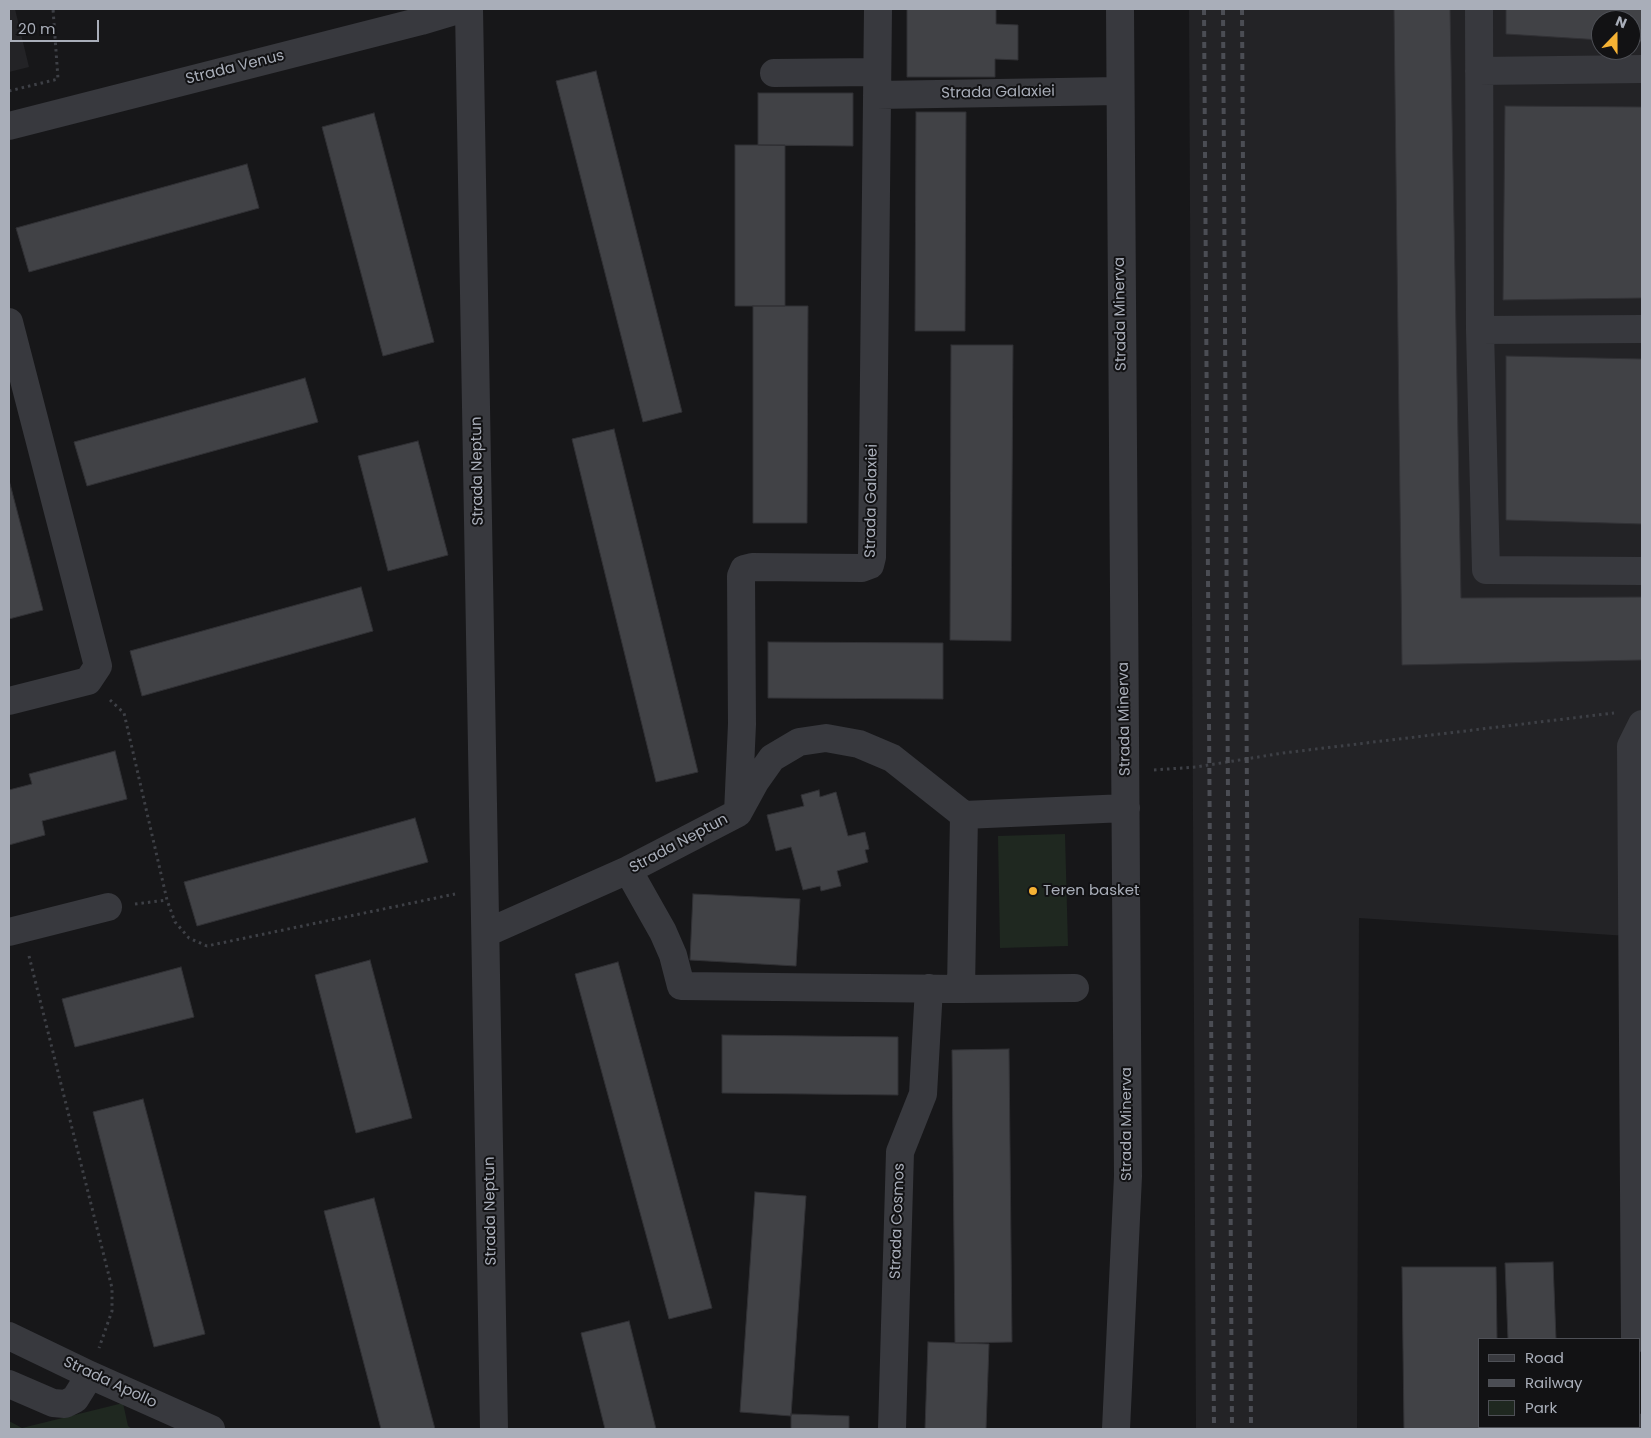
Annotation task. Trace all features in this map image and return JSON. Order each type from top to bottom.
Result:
[{"type":"street","name":"Strada Venus","points":[[9,126],[421,21],[461,9]]},
{"type":"street","name":"Strada Neptun","points":[[469,9],[494,1429]]},
{"type":"street","name":"Strada Galaxiei","points":[[738,813],[742,724],[741,576],[744,569],[752,567],[862,568],[870,565],[872,557],[878,9]]},
{"type":"street","name":"Strada Minerva","points":[[1116,1429],[1128,1176],[1119,91],[1120,9]]},
{"type":"street","points":[[1479,9],[1480,330],[1486,570],[1642,571]]},
{"type":"street","points":[[1479,71],[1642,70]]},
{"type":"street","points":[[774,74],[877,83]]},
{"type":"street","name":"Strada Galaxiei","points":[[877,83],[1119,91]]},
{"type":"street","points":[[9,322],[98,666],[88,681],[9,701]]},
{"type":"street","points":[[1480,330],[1642,329]]},
{"type":"street","points":[[1633,718],[1631,746],[1635,1338]]},
{"type":"street","name":"Strada Neptun","points":[[486,933],[628,870],[738,813],[755,782],[772,758],[799,742],[826,738],[859,744],[892,758],[964,815]]},
{"type":"street","points":[[961,989],[964,815],[1126,808]]},
{"type":"street","points":[[628,870],[673,955],[681,986],[961,989],[1075,988]]},
{"type":"street","points":[[16,931],[108,907]]},
{"type":"street","name":"Strada Cosmos","points":[[892,1429],[900,1152],[923,1094],[929,988]]},
{"type":"street","name":"Strada Apollo","points":[[9,1336],[90,1375],[212,1429]]},
{"type":"street","points":[[9,1384],[53,1404],[65,1404],[75,1399],[90,1375]]},
{"type":"path","points":[[9,91],[58,79],[53,9]]},
{"type":"path","points":[[88,681],[124,713],[167,900],[175,922],[189,938],[207,946],[485,888]]},
{"type":"path","points":[[1126,772],[1196,767],[1283,753],[1633,718]]},
{"type":"path","points":[[16,931],[112,1288],[112,1311],[90,1375]]},
{"type":"shaded area","points":[[9,9],[15,9],[29,67],[9,72]]},
{"type":"shaded area","points":[[1189,9],[1642,9],[1642,937],[1359,918],[1357,1429],[1196,1429]]},
{"type":"green space","name":"Teren basket","points":[[1065,834],[1068,946],[1000,948],[998,836]]},
{"type":"green space","points":[[123,1403],[128,1426],[132,1429],[9,1429],[9,1421],[22,1428]]},
{"type":"building","points":[[907,9],[996,9],[996,24],[1018,25],[1018,60],[995,59],[995,77],[907,77]]},
{"type":"building","points":[[1394,9],[1450,9],[1461,598],[1642,597],[1642,660],[1402,665]]},
{"type":"building","points":[[1506,9],[1642,9],[1642,42],[1641,10],[1591,10],[1591,39],[1506,34]]},
{"type":"building","points":[[596,71],[682,412],[643,422],[556,81]]},
{"type":"building","points":[[758,93],[853,93],[853,146],[758,145]]},
{"type":"building","points":[[1505,106],[1642,107],[1642,298],[1503,300]]},
{"type":"building","points":[[916,112],[966,112],[965,331],[915,331]]},
{"type":"building","points":[[374,113],[434,342],[383,356],[322,127]]},
{"type":"building","points":[[735,145],[785,145],[785,306],[735,306]]},
{"type":"building","points":[[247,164],[259,208],[29,272],[16,228]]},
{"type":"building","points":[[753,306],[808,306],[807,523],[753,523]]},
{"type":"building","points":[[951,345],[1013,345],[1011,641],[950,640]]},
{"type":"building","points":[[1506,356],[1642,359],[1642,524],[1506,520]]},
{"type":"building","points":[[305,378],[318,422],[87,486],[74,442]]},
{"type":"building","points":[[614,429],[698,772],[656,782],[572,439]]},
{"type":"building","points":[[418,441],[448,555],[388,571],[358,456]]},
{"type":"building","points":[[9,480],[43,610],[9,619]]},
{"type":"building","points":[[361,587],[373,631],[142,696],[130,651]]},
{"type":"building","points":[[768,642],[943,643],[943,699],[768,698]]},
{"type":"building","points":[[115,751],[127,799],[42,821],[45,835],[9,845],[9,790],[32,784],[29,774]]},
{"type":"building","points":[[819,790],[820,797],[836,792],[848,836],[865,832],[869,849],[865,850],[868,862],[837,871],[841,886],[821,891],[820,886],[803,890],[791,847],[776,851],[767,815],[804,806],[801,795]]},
{"type":"building","points":[[415,818],[428,862],[197,926],[184,882]]},
{"type":"building","points":[[693,894],[800,899],[796,966],[690,960]]},
{"type":"building","points":[[370,960],[412,1118],[356,1133],[315,975]]},
{"type":"building","points":[[618,962],[712,1308],[669,1319],[575,974]]},
{"type":"building","points":[[181,967],[194,1017],[75,1047],[62,999]]},
{"type":"building","points":[[722,1035],[898,1037],[898,1095],[722,1093]]},
{"type":"building","points":[[1009,1049],[1012,1342],[955,1343],[952,1050]]},
{"type":"building","points":[[143,1099],[205,1334],[154,1347],[93,1112]]},
{"type":"building","points":[[755,1192],[806,1196],[791,1416],[740,1412]]},
{"type":"building","points":[[374,1198],[435,1429],[381,1429],[324,1211]]},
{"type":"building","points":[[1553,1262],[1556,1338],[1508,1338],[1505,1263]]},
{"type":"building","points":[[1402,1267],[1496,1267],[1497,1338],[1478,1338],[1478,1428],[1498,1429],[1404,1429]]},
{"type":"building","points":[[629,1321],[656,1429],[605,1429],[581,1333]]},
{"type":"building","points":[[928,1342],[989,1344],[986,1429],[925,1429]]},
{"type":"building","points":[[791,1414],[849,1416],[849,1429],[791,1429]]},
{"type":"railway","points":[[1204,9],[1214,1429]]},
{"type":"railway","points":[[1223,9],[1232,1429]]},
{"type":"railway","points":[[1242,9],[1251,1429]]},
{"type":"place","name":"Teren basket","points":[[1033,891]]}]
